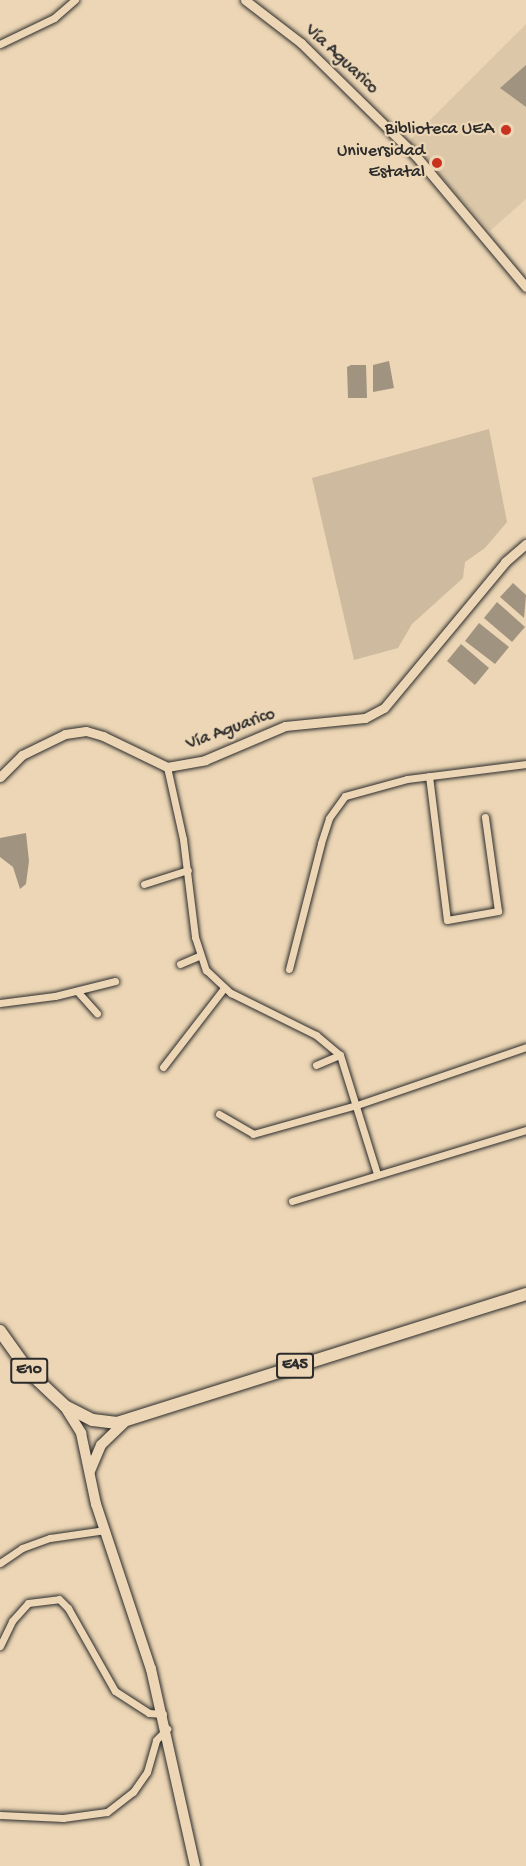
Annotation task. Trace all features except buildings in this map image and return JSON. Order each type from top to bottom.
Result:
[{"type":"highway","name":"E45","points":[[65,1406],[93,1420],[125,1422],[526,1294]]},
{"type":"highway","name":"E10","points":[[0,1331],[23,1365],[65,1406]]},
{"type":"main road","points":[[65,1406],[81,1433],[105,1530],[135,1614],[167,1729],[195,1866]]},
{"type":"main road","points":[[90,1471],[101,1445],[125,1422]]},
{"type":"street","points":[[0,44],[54,18],[75,0]]},
{"type":"street","name":"Vía Aguarico","points":[[245,0],[301,43],[416,156],[526,287]]},
{"type":"street","name":"Vía Aguarico","points":[[0,777],[22,755],[47,741],[86,731],[167,767],[205,760],[285,726],[346,722],[365,718],[384,708],[506,561],[526,544]]},
{"type":"street","points":[[289,969],[321,843],[338,805],[356,792],[429,776],[526,765]]},
{"type":"street","points":[[167,767],[188,870],[200,956],[206,970],[224,988],[316,1035],[340,1055],[377,1174]]},
{"type":"street","points":[[429,776],[447,920],[498,911],[485,817]]},
{"type":"street","points":[[144,884],[188,870]]},
{"type":"street","points":[[180,964],[200,956]]},
{"type":"street","points":[[0,1003],[77,991],[115,981]]},
{"type":"street","points":[[163,1067],[224,988]]},
{"type":"street","points":[[77,991],[97,1013]]},
{"type":"street","points":[[219,1114],[253,1134],[357,1105],[526,1047]]},
{"type":"street","points":[[316,1065],[340,1055]]},
{"type":"street","points":[[292,1201],[526,1130]]},
{"type":"street","points":[[0,1563],[22,1548],[50,1538],[105,1530]]},
{"type":"street","points":[[0,1646],[12,1621],[28,1603],[58,1599],[68,1608],[115,1691],[149,1713],[163,1714]]},
{"type":"street","points":[[0,1815],[63,1818],[108,1812],[134,1792],[150,1765],[156,1740],[167,1729]]},
{"type":"shaded area","points":[[526,24],[526,199],[490,231],[409,141]]},
{"type":"shaded area","points":[[526,65],[526,107],[500,88]]},
{"type":"shaded area","points":[[389,361],[394,388],[373,392],[373,365]]},
{"type":"shaded area","points":[[366,365],[367,398],[348,398],[347,367]]},
{"type":"shaded area","points":[[489,429],[507,522],[485,548],[465,562],[463,578],[412,624],[398,648],[354,660],[312,478]]},
{"type":"shaded area","points":[[513,583],[526,595],[524,618],[500,597]]},
{"type":"shaded area","points":[[497,602],[525,627],[512,642],[484,618]]},
{"type":"shaded area","points":[[479,623],[509,647],[495,664],[465,641]]},
{"type":"shaded area","points":[[461,644],[489,668],[475,685],[447,661]]},
{"type":"shaded area","points":[[26,833],[29,861],[26,884],[20,889],[13,867],[0,857],[0,838]]},
{"type":"place","name":"Biblioteca UEA","points":[[506,130]]},
{"type":"place","name":"Universidad Estatal","points":[[437,163]]}]
